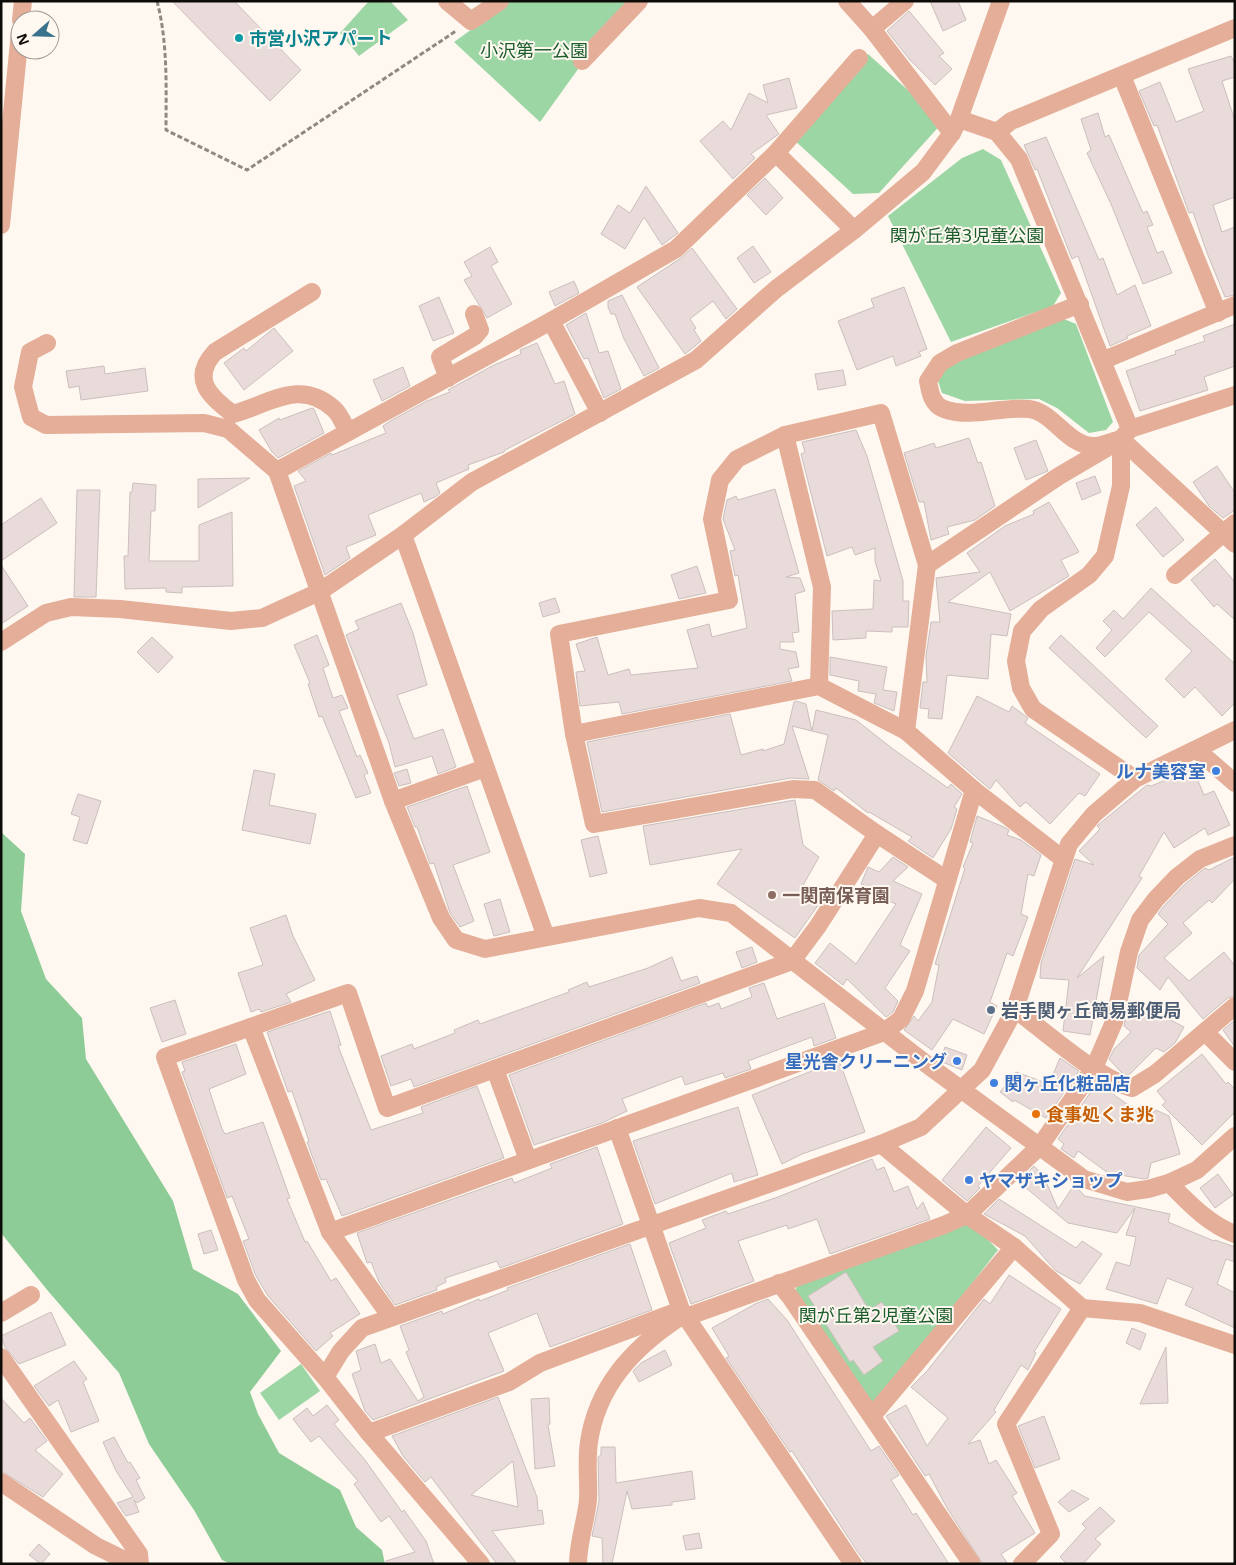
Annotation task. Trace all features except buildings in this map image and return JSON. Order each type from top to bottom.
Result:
[{"type":"street","points":[[447,1],[471,21],[500,1]]},
{"type":"street","points":[[582,61],[639,1]]},
{"type":"street","points":[[847,1],[956,126],[997,132],[1019,159],[1104,360],[1126,434],[1121,486],[1105,556],[1089,576],[1041,609],[1022,631],[1016,661],[1021,688],[1033,709],[1135,779]]},
{"type":"street","points":[[872,29],[905,1]]},
{"type":"street","points":[[1,642],[46,613],[71,607],[120,608],[231,621],[262,618],[319,592],[403,535],[472,482],[600,414],[696,360],[776,289],[854,230],[922,172],[956,126],[1002,1]]},
{"type":"street","points":[[997,132],[1011,121],[1234,30]]},
{"type":"street","points":[[277,471],[551,321],[676,249],[776,153],[859,58]]},
{"type":"street","points":[[1,225],[17,60]]},
{"type":"street","points":[[1122,76],[1218,312]]},
{"type":"street","points":[[776,153],[854,230]]},
{"type":"street","points":[[312,292],[215,352],[206,362],[203,379],[213,399],[233,414],[254,408],[283,395],[312,394],[336,409],[348,432]]},
{"type":"street","points":[[1080,304],[957,353],[940,363],[928,381],[932,399],[943,409],[957,411],[1030,409],[1047,416],[1070,436],[1094,447],[1235,395]]},
{"type":"street","points":[[1104,360],[1235,305]]},
{"type":"street","points":[[448,378],[440,358],[475,336],[480,330],[474,314]]},
{"type":"street","points":[[551,321],[600,414]]},
{"type":"street","points":[[47,343],[30,352],[23,387],[31,417],[46,425],[204,423],[228,428],[277,471],[393,801],[440,918],[456,940],[485,949],[699,908],[730,913],[884,1032],[1084,1179],[1127,1192],[1148,1189],[1169,1183],[1197,1170],[1235,1136]]},
{"type":"street","points":[[906,731],[928,565],[881,413],[785,435],[737,459],[720,480],[712,519],[729,600],[559,634],[574,734],[594,824],[793,789],[815,790],[947,880]]},
{"type":"street","points":[[1126,434],[1231,533],[1175,575]]},
{"type":"street","points":[[928,565],[1058,476],[1126,434]]},
{"type":"street","points":[[785,435],[822,587],[820,686]]},
{"type":"street","points":[[403,535],[546,937]]},
{"type":"street","points":[[574,734],[820,686],[906,731],[974,790],[1064,859]]},
{"type":"street","points":[[325,1377],[341,1351],[362,1328],[881,1144],[921,1127],[982,1070],[1015,1009],[1069,844],[1094,814],[1135,779],[1235,730]]},
{"type":"street","points":[[1197,750],[1235,783]]},
{"type":"street","points":[[393,801],[485,768]]},
{"type":"street","points":[[330,1232],[884,1032],[901,1019],[915,991],[974,790]]},
{"type":"street","points":[[480,1564],[369,1433],[325,1377],[257,1300],[246,1280],[165,1057],[348,994],[387,1108],[792,961],[818,926],[877,834]]},
{"type":"street","points":[[369,1433],[509,1382],[540,1363],[779,1283],[944,1225],[967,1215],[1040,1146],[1094,1068],[1114,1022],[1128,952],[1140,920],[1156,898],[1176,877],[1200,859],[1235,844]]},
{"type":"street","points":[[1015,1009],[1094,1068],[1120,1084],[1132,1088],[1155,1074],[1235,1006]]},
{"type":"street","points":[[251,1027],[330,1232],[391,1317]]},
{"type":"street","points":[[1205,1032],[1235,1062]]},
{"type":"street","points":[[495,1069],[528,1160]]},
{"type":"street","points":[[617,1128],[650,1225],[684,1314],[853,1564]]},
{"type":"street","points":[[881,1144],[967,1215],[1014,1247],[1082,1308],[1140,1313],[1235,1345]]},
{"type":"street","points":[[1169,1183],[1194,1208],[1218,1228],[1235,1234]]},
{"type":"street","points":[[872,1416],[1014,1247]]},
{"type":"street","points":[[779,1283],[972,1564]]},
{"type":"street","points":[[1,1313],[31,1295]]},
{"type":"street","points":[[1022,1564],[1051,1534],[1006,1424],[1082,1308]]},
{"type":"street","points":[[578,1564],[578,1545],[588,1500],[588,1443],[607,1387],[626,1362],[645,1342],[684,1314]]},
{"type":"street","points":[[3,1367],[138,1554],[140,1564]]},
{"type":"street","points":[[1,1482],[96,1546],[133,1564]]},
{"type":"path","points":[[157,1],[163,23],[166,75],[166,130],[247,170],[471,21]]},
{"type":"green space","points":[[369,1],[390,1],[408,20],[359,56],[340,33]]},
{"type":"green space","name":"小沢第一公園","points":[[511,1],[627,1],[540,122],[454,42]]},
{"type":"green space","points":[[868,54],[943,122],[879,193],[853,194],[792,138]]},
{"type":"green space","name":"関が丘第3児童公園","points":[[983,149],[1001,160],[1061,293],[1053,306],[951,342],[888,216],[962,158]]},
{"type":"green space","points":[[1064,319],[1076,324],[1113,422],[1106,430],[1089,433],[1057,408],[1039,399],[965,401],[942,393],[938,381],[949,365]]},
{"type":"green space","points":[[1,832],[25,854],[21,911],[46,979],[82,1018],[86,1059],[173,1201],[193,1269],[238,1294],[281,1351],[250,1392],[258,1414],[279,1453],[340,1490],[356,1527],[382,1550],[385,1564],[231,1564],[222,1560],[194,1510],[149,1444],[119,1373],[1,1233]]},
{"type":"green space","name":"関が丘第2児童公園","points":[[971,1222],[998,1250],[879,1403],[869,1406],[794,1295],[798,1282]]},
{"type":"green space","points":[[301,1364],[320,1391],[279,1420],[260,1393]]},
{"type":"place","name":"市営小沢アパート","points":[[239,38]]},
{"type":"place","name":"ルナ美容室","points":[[1216,771]]},
{"type":"place","name":"一関南保育園","points":[[772,895]]},
{"type":"place","name":"岩手関ヶ丘簡易郵便局","points":[[991,1010]]},
{"type":"place","name":"星光舎クリーニング","points":[[957,1061]]},
{"type":"place","name":"関ヶ丘化粧品店","points":[[994,1083]]},
{"type":"place","name":"食事処くま兆","points":[[1036,1114]]},
{"type":"place","name":"ヤマザキショップ","points":[[969,1180]]}]
